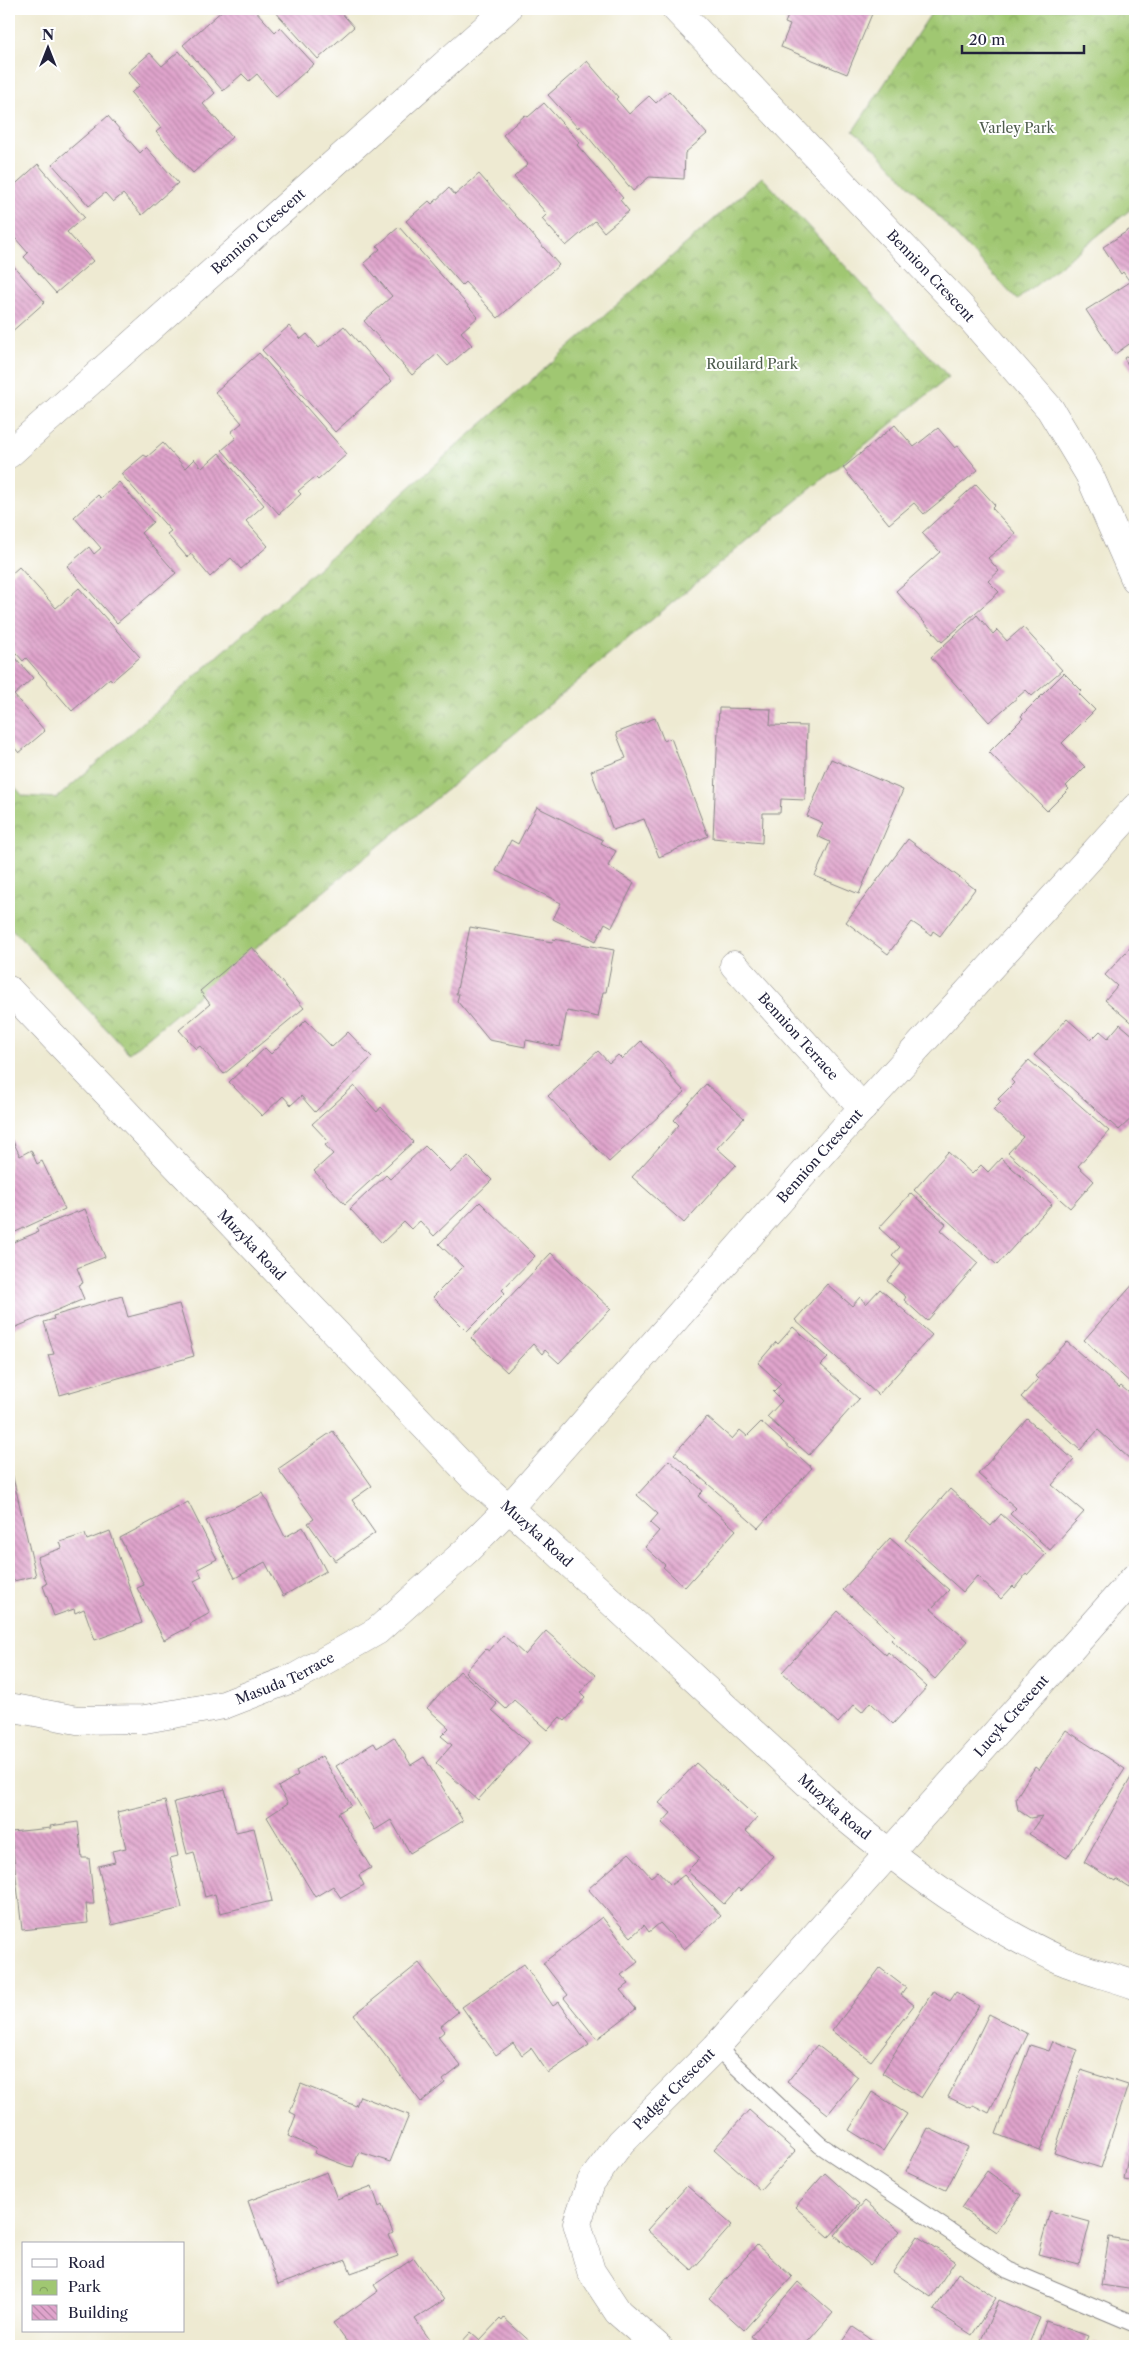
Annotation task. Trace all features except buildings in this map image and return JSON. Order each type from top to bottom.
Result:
[{"type":"street","name":"Bennion Crescent","points":[[9,454],[507,9]]},
{"type":"street","name":"Bennion Crescent","points":[[676,9],[958,306],[1050,409],[1089,474],[1135,579]]},
{"type":"street","name":"Bennion Crescent","points":[[508,1509],[863,1108],[1135,808]]},
{"type":"street","name":"Bennion Terrace","points":[[734,965],[863,1108]]},
{"type":"street","name":"Muzyka Road","points":[[9,990],[470,1474],[842,1815],[888,1854],[972,1912],[1060,1960],[1135,1984]]},
{"type":"street","name":"Masuda Terrace","points":[[9,1707],[77,1720],[145,1718],[224,1705],[287,1680],[376,1631],[468,1550],[508,1509]]},
{"type":"street","name":"Lucyk Crescent","points":[[888,1854],[1135,1577]]},
{"type":"street","name":"Padget Crescent","points":[[657,2346],[618,2312],[591,2271],[577,2223],[591,2182],[621,2142],[716,2047],[888,1854]]},
{"type":"lane","points":[[716,2047],[820,2145],[1008,2270],[1135,2324]]},
{"type":"green space","name":"Varley Park","points":[[934,9],[1135,9],[1135,206],[1017,300],[876,150],[853,131]]},
{"type":"green space","name":"Rouilard Park","points":[[762,177],[949,377],[777,516],[129,1053],[9,926],[9,780],[23,796],[57,798]]}]
